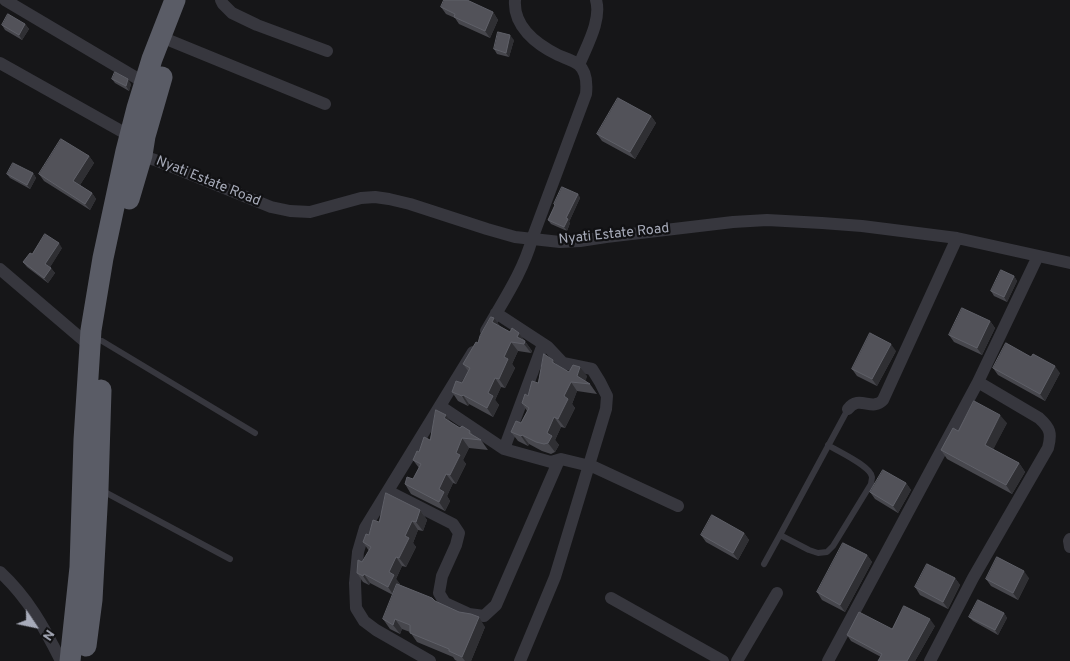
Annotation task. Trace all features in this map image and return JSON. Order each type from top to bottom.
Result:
[{"type":"highway","points":[[70,661],[80,567],[84,440],[96,344],[130,196],[133,147],[145,83],[174,0]]},
{"type":"highway","points":[[133,147],[145,136],[172,41],[186,0]]},
{"type":"highway","points":[[83,661],[92,600],[98,489],[96,344]]},
{"type":"street","points":[[5,0],[145,83]]},
{"type":"street","points":[[221,0],[232,13],[257,25],[327,51]]},
{"type":"street","points":[[430,661],[364,621],[356,608],[355,583],[358,552],[365,528],[496,313],[528,256],[532,239],[586,94],[586,76],[579,65],[548,49],[530,36],[517,20],[514,7],[515,0]]},
{"type":"street","points":[[579,65],[595,24],[598,5],[596,0]]},
{"type":"street","points":[[172,41],[325,104]]},
{"type":"street","name":"Nyati Estate Road","points":[[0,63],[133,147],[271,207],[290,212],[310,212],[361,198],[390,198],[515,237],[560,242],[733,222],[767,220],[862,226],[957,238],[1070,263]]},
{"type":"street","points":[[848,410],[854,403],[876,404],[883,400],[957,238]]},
{"type":"street","points":[[828,661],[978,382],[1038,256]]},
{"type":"street","points":[[0,269],[96,344]]},
{"type":"street","points":[[496,313],[543,344],[564,362],[592,369],[607,396],[606,409],[555,576],[520,661]]},
{"type":"street","points":[[504,449],[543,344]]},
{"type":"street","points":[[930,661],[973,578],[1048,448],[1050,438],[1050,431],[1039,418],[978,382]]},
{"type":"street","points":[[440,406],[504,449],[551,462],[559,460],[589,466],[678,506]]},
{"type":"street","points":[[388,491],[453,524],[459,533],[456,545],[442,576],[439,593],[445,603],[468,614],[484,616],[496,605],[559,460]]},
{"type":"street","points":[[1070,539],[1070,547]]},
{"type":"street","points":[[0,572],[13,584],[36,614],[61,661]]},
{"type":"street","points":[[736,661],[777,594]]},
{"type":"street","points":[[611,598],[722,661]]},
{"type":"lane","points":[[96,344],[255,433]]},
{"type":"lane","points":[[764,564],[848,410]]},
{"type":"lane","points":[[780,535],[809,550],[818,553],[827,552],[833,546],[870,484],[873,478],[864,466],[828,445]]},
{"type":"lane","points":[[98,489],[230,559]]},
{"type":"building","points":[[444,0],[467,0],[493,12],[485,31],[454,17],[455,14],[441,7]]},
{"type":"building","points":[[8,14],[25,24],[19,35],[2,25]]},
{"type":"building","points":[[498,32],[510,35],[506,53],[494,49]]},
{"type":"building","points":[[115,72],[128,79],[126,86],[112,79]]},
{"type":"building","points":[[618,98],[651,116],[630,152],[597,134]]},
{"type":"building","points":[[61,139],[89,156],[73,181],[92,193],[85,204],[39,174]]},
{"type":"building","points":[[13,163],[33,173],[27,185],[7,174]]},
{"type":"building","points":[[562,187],[578,194],[566,218],[568,219],[564,227],[548,220]]},
{"type":"building","points":[[45,234],[59,243],[45,264],[51,268],[44,278],[23,262],[30,253],[32,254]]},
{"type":"building","points":[[1001,270],[1014,276],[1004,297],[991,291]]},
{"type":"building","points":[[962,308],[990,321],[977,348],[949,335]]},
{"type":"building","points":[[491,317],[494,318],[492,322],[510,332],[512,328],[519,333],[517,337],[525,341],[524,344],[511,342],[504,357],[508,359],[499,379],[495,378],[488,393],[493,396],[487,408],[463,395],[452,392],[456,381],[462,383],[470,368],[463,364],[476,342],[478,343]]},
{"type":"building","points":[[870,333],[891,344],[872,379],[852,369]]},
{"type":"building","points":[[1006,343],[1031,357],[1033,354],[1055,366],[1040,394],[993,368]]},
{"type":"building","points":[[544,354],[553,360],[552,362],[569,372],[573,365],[580,367],[577,376],[590,384],[571,382],[564,396],[568,399],[558,419],[554,417],[547,433],[552,436],[548,443],[544,444],[511,432],[516,421],[521,423],[529,408],[522,403],[525,394],[528,396],[532,381],[538,383]]},
{"type":"building","points":[[974,401],[1000,415],[985,445],[1019,463],[1006,485],[941,450],[953,428],[958,431]]},
{"type":"building","points":[[436,410],[446,415],[444,418],[460,428],[462,426],[481,440],[462,438],[456,453],[460,455],[450,475],[446,474],[439,489],[444,492],[439,502],[405,484],[407,477],[413,479],[421,464],[413,460],[417,451],[419,452],[424,437],[430,440]]},
{"type":"building","points":[[883,470],[906,483],[893,506],[870,492]]},
{"type":"building","points":[[386,493],[420,510],[416,522],[412,521],[405,536],[409,538],[399,558],[396,557],[389,572],[394,575],[388,587],[364,574],[363,576],[357,573],[358,560],[362,562],[371,547],[363,542],[366,534],[369,535],[373,520],[379,522]]},
{"type":"building","points":[[712,515],[744,533],[733,553],[701,535]]},
{"type":"building","points":[[843,543],[867,555],[840,605],[817,592]]},
{"type":"building","points":[[997,557],[1024,571],[1013,593],[986,579]]},
{"type":"building","points":[[927,564],[955,578],[943,602],[915,587]]},
{"type":"building","points":[[397,584],[432,598],[459,612],[479,617],[462,657],[449,651],[449,649],[410,633],[410,625],[395,619],[393,625],[383,619]]},
{"type":"building","points":[[978,600],[1004,613],[995,630],[969,617]]},
{"type":"building","points":[[904,606],[930,619],[907,661],[878,661],[882,654],[847,635],[859,612],[892,629]]}]
